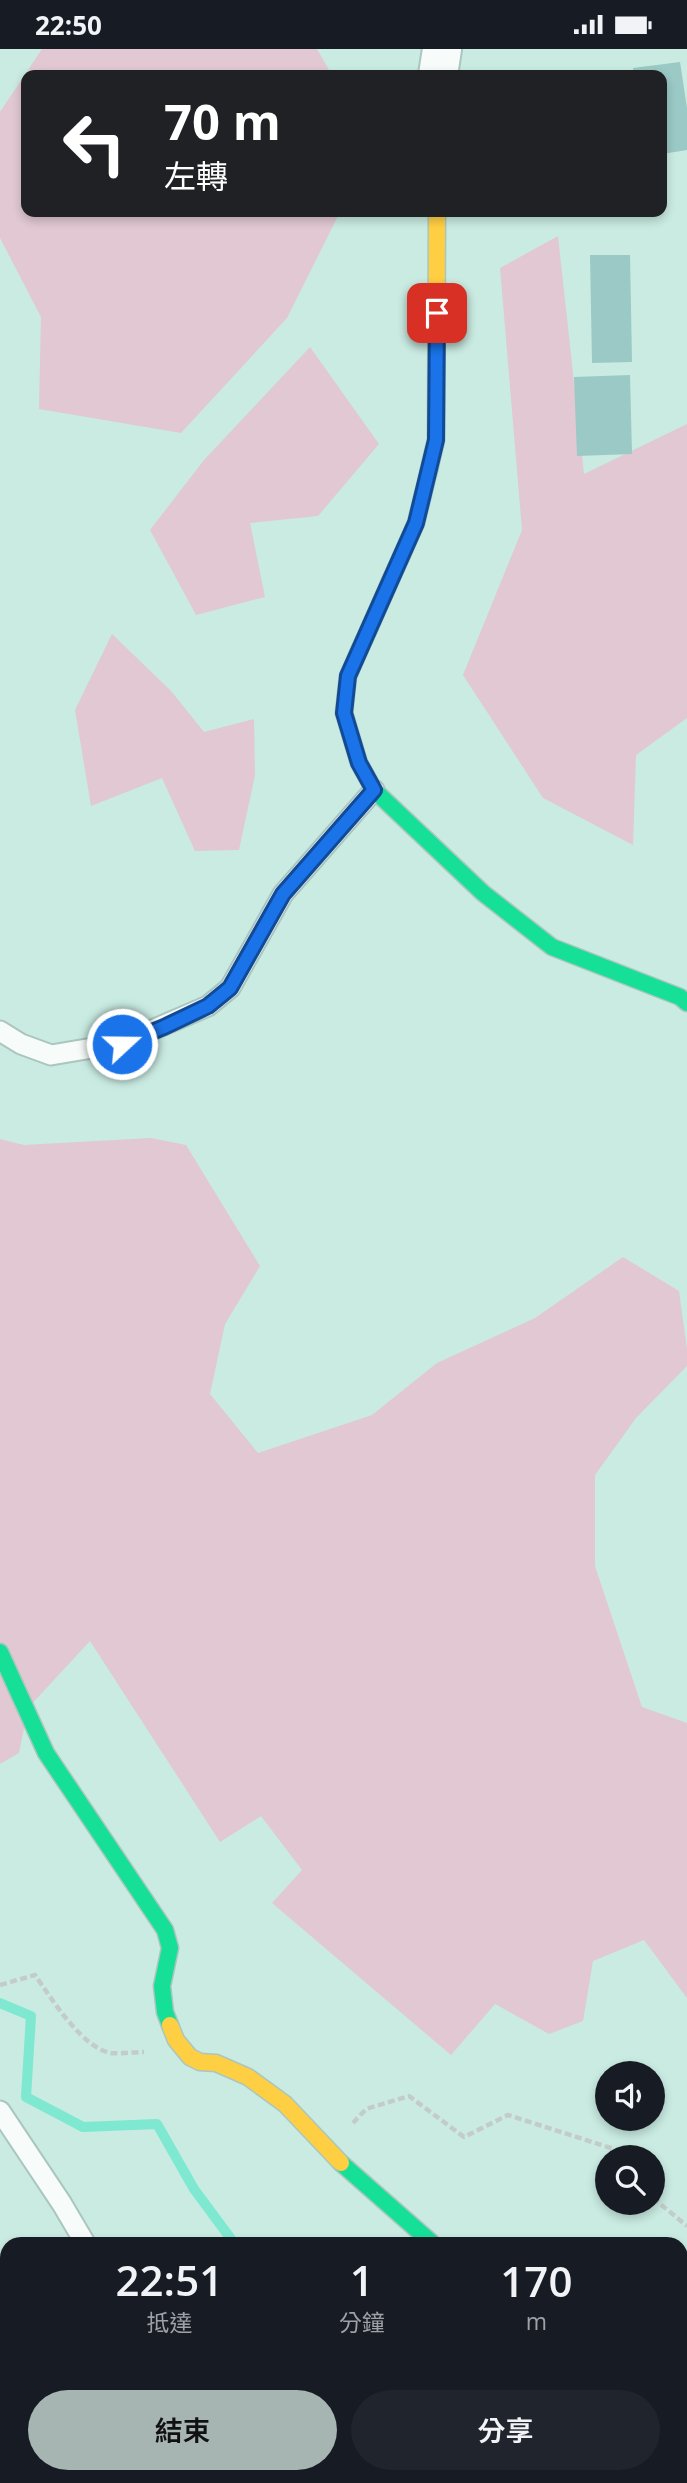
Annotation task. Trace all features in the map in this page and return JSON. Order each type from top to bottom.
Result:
[{"type":"street","points":[[437,217],[436,440],[416,523],[348,676],[344,713],[359,763],[374,790],[483,893],[552,947],[685,995]]},
{"type":"street","points":[[0,1652],[46,1753],[165,1930],[170,1948],[162,1986],[165,2012],[176,2040],[190,2057],[200,2062],[216,2063],[248,2077],[285,2104],[327,2150],[425,2237]]},
{"type":"lane","points":[[0,1031],[21,1044],[51,1055],[122,1044],[208,1006],[230,988],[283,894],[374,790]]},
{"type":"lane","points":[[0,2111],[81,2237]]},
{"type":"path","points":[[0,1985],[36,1975],[58,2009],[81,2036],[109,2053],[187,2053]]},
{"type":"path","points":[[327,2150],[366,2109],[409,2096],[464,2137],[508,2115],[602,2145]]},
{"type":"path","points":[[665,2208],[687,2226]]},
{"type":"shaded area","points":[[42,49],[317,49],[329,70],[28,70]]},
{"type":"shaded area","points":[[21,80],[21,217],[338,217],[287,318],[181,433],[39,409],[41,317],[0,238],[0,112]]},
{"type":"shaded area","points":[[558,236],[584,474],[687,424],[687,718],[636,755],[633,845],[543,798],[463,675],[522,530],[500,268]]},
{"type":"shaded area","points":[[310,347],[379,444],[318,516],[250,523],[265,597],[196,615],[150,530],[204,460]]},
{"type":"shaded area","points":[[112,634],[171,691],[204,732],[254,719],[255,775],[239,850],[195,851],[162,778],[91,806],[75,710]]},
{"type":"shaded area","points":[[151,1138],[186,1145],[260,1266],[225,1324],[210,1394],[258,1453],[372,1415],[437,1363],[535,1318],[623,1257],[679,1291],[687,1366],[636,1418],[595,1475],[595,1566],[642,1707],[687,1723],[687,1998],[644,1940],[593,1961],[583,2021],[549,2034],[495,2004],[451,2055],[272,1903],[302,1870],[261,1816],[220,1842],[90,1641],[28,1708],[19,1753],[0,1764],[0,1139],[24,1145]]},
{"type":"building","points":[[680,62],[687,108],[687,150],[667,153],[667,70],[633,68]]},
{"type":"building","points":[[590,255],[630,255],[632,362],[592,363]]},
{"type":"building","points":[[630,375],[632,454],[577,456],[574,377]]},
{"type":"waterway","points":[[0,2003],[31,2016],[26,2097],[83,2127],[157,2124],[194,2189],[230,2237]]},
{"type":"traffic: fast","points":[[429,470],[416,523],[348,676],[344,713],[359,763],[374,790],[483,893],[552,947],[680,997],[687,1003]]},
{"type":"traffic: fast","points":[[0,1652],[46,1753],[165,1930],[170,1948],[162,1986],[165,2012],[170,2025]]},
{"type":"traffic: fast","points":[[341,2163],[425,2237]]},
{"type":"traffic: slow","points":[[429,470],[436,440],[437,217]]},
{"type":"traffic: slow","points":[[170,2025],[176,2040],[190,2057],[200,2062],[216,2063],[248,2077],[285,2104],[341,2163]]},
{"type":"route","points":[[122,1044],[208,1006],[230,988],[283,894],[374,790],[359,763],[344,713],[348,676],[416,523],[436,440],[437,313]]}]
